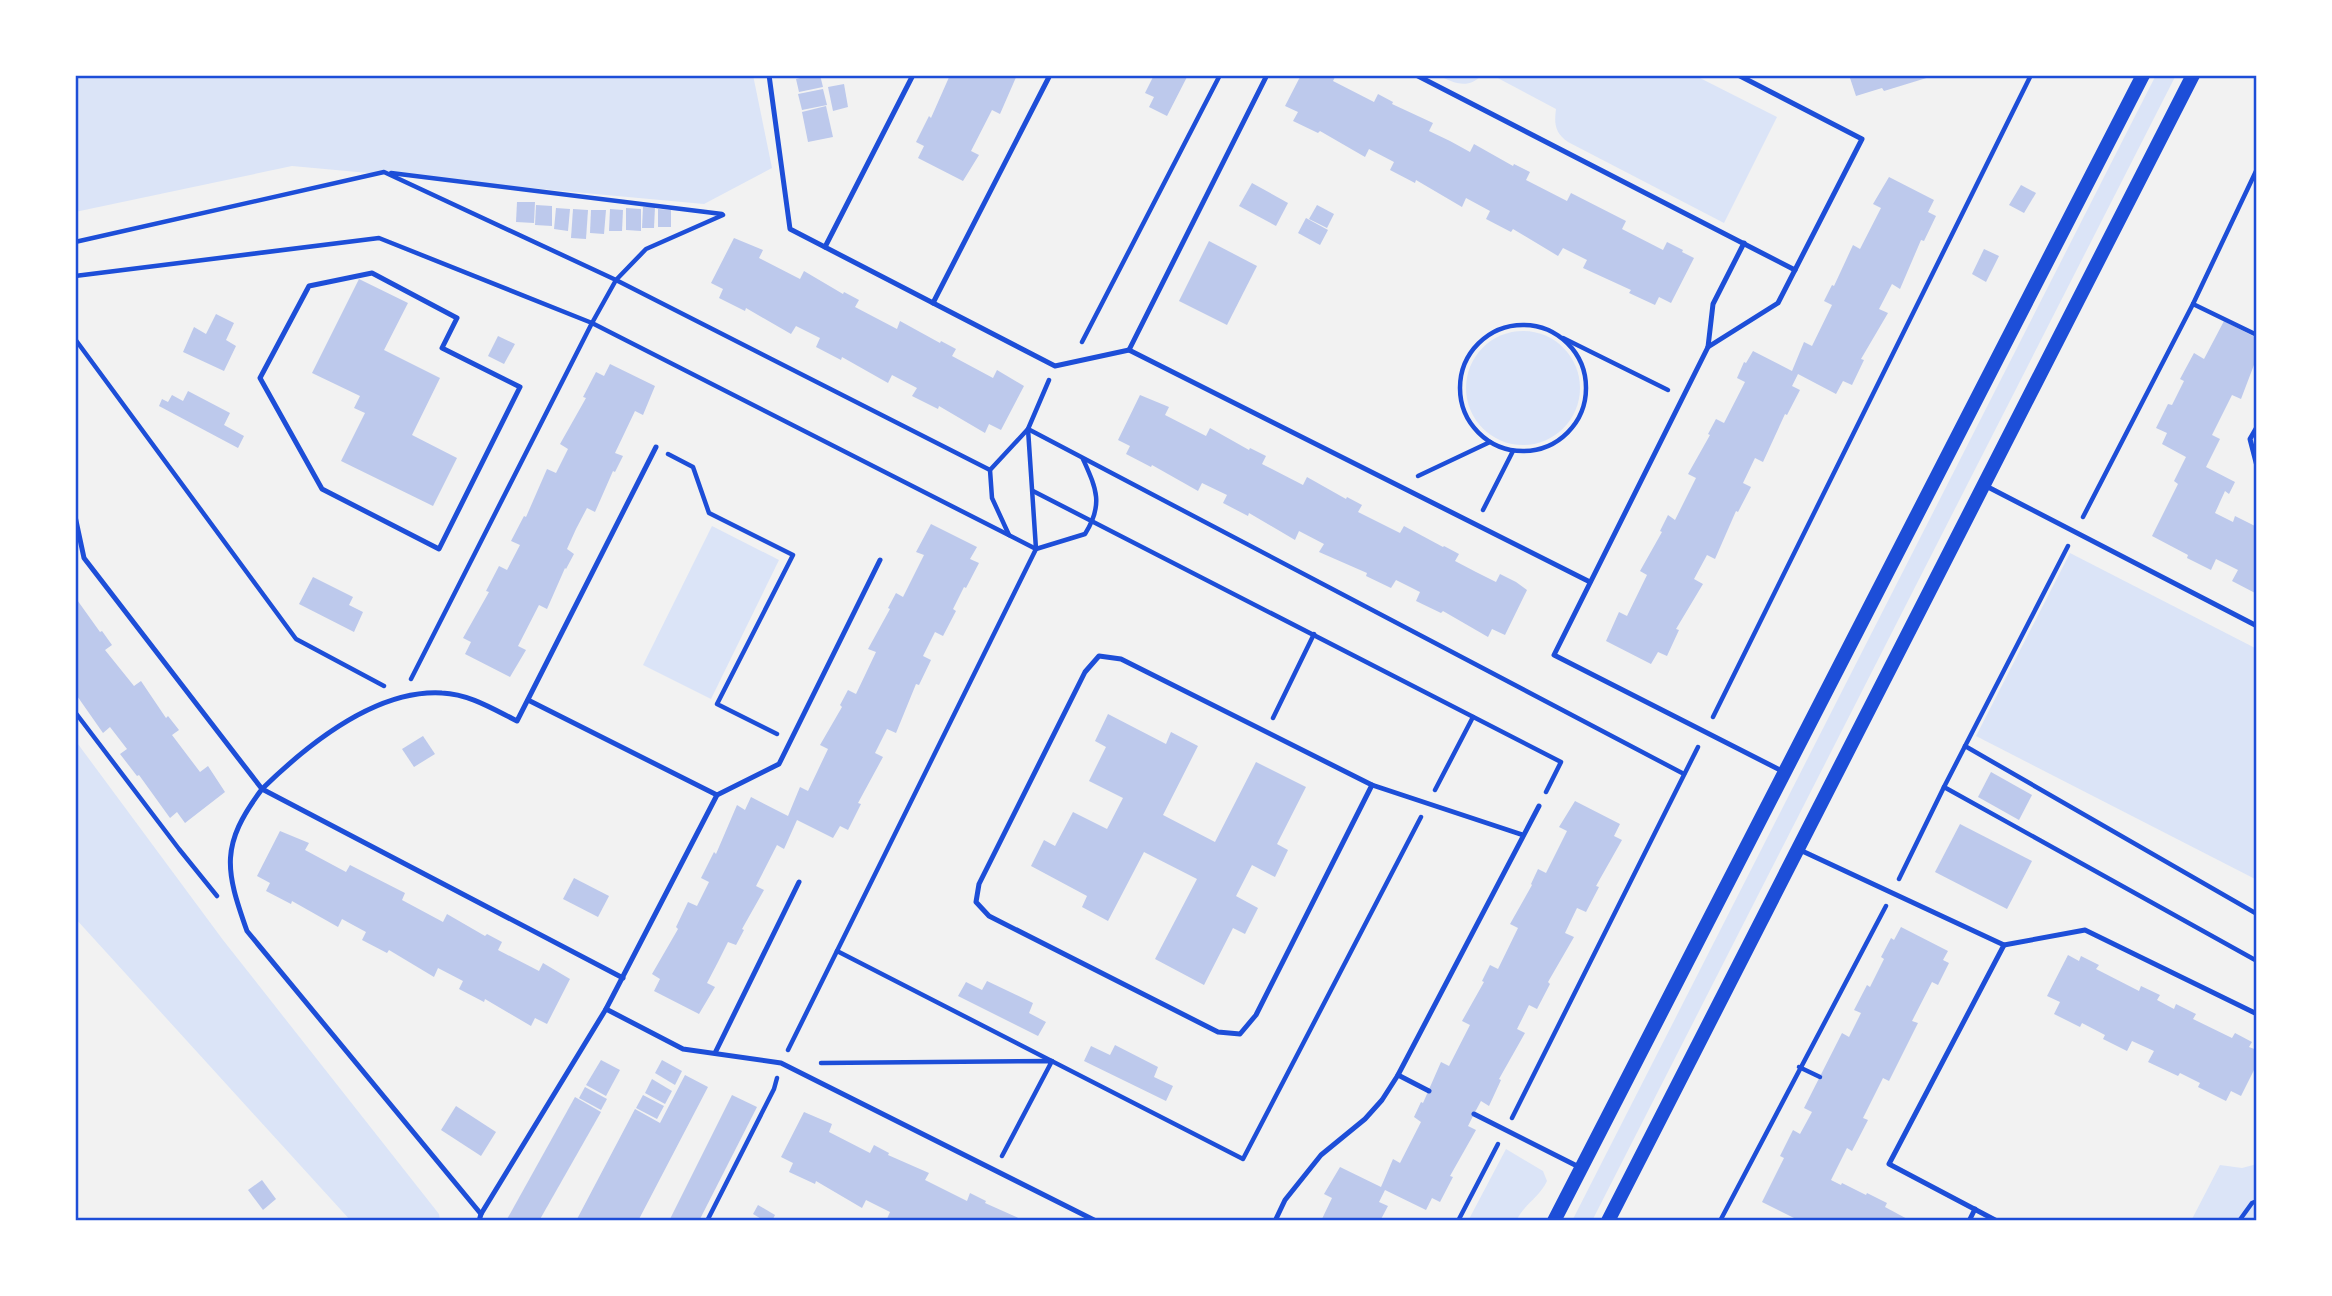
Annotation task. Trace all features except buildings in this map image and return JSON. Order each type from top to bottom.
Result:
[{"type":"main road","points":[[1554,1221],[2143,75]]},
{"type":"main road","points":[[1608,1221],[2193,75]]},
{"type":"lane","points":[[769,75],[790,229],[1055,366],[1129,350],[1590,582]]},
{"type":"lane","points":[[825,247],[913,75]]},
{"type":"lane","points":[[933,303],[1050,75]]},
{"type":"lane","points":[[1129,350],[1267,75]]},
{"type":"lane","points":[[1416,75],[1795,270]]},
{"type":"lane","points":[[1709,347],[1778,303],[1862,139],[1738,75]]},
{"type":"lane","points":[[1744,243],[1713,304],[1709,347],[1554,655],[1784,772]]},
{"type":"lane","points":[[372,273],[457,318],[442,348],[520,387],[439,550],[322,489],[260,377],[309,286],[372,273]]},
{"type":"lane","points":[[2257,427],[2250,439],[2257,466]]},
{"type":"lane","points":[[656,447],[517,721],[474,699],[442,693],[402,696],[327,733],[293,758],[262,789],[244,812],[230,849],[231,887],[247,931],[480,1218],[606,1009],[717,795],[779,764],[880,560]]},
{"type":"lane","points":[[1984,485],[2257,626]]},
{"type":"lane","points":[[75,516],[84,558],[262,789],[623,978]]},
{"type":"lane","points":[[1371,785],[1256,1016],[1240,1034],[1218,1032],[989,916],[976,902],[979,884],[1085,672],[1099,656],[1121,659],[1371,785],[1523,835]]},
{"type":"lane","points":[[528,700],[717,795]]},
{"type":"lane","points":[[1275,1221],[1285,1200],[1321,1156],[1365,1119],[1382,1100],[1398,1075],[1539,806]]},
{"type":"lane","points":[[1797,849],[2004,945],[2085,930],[2257,1014]]},
{"type":"lane","points":[[715,1053],[799,882]]},
{"type":"lane","points":[[1997,1221],[1889,1164],[2004,945]]},
{"type":"lane","points":[[606,1009],[683,1049],[781,1063],[1096,1221]]},
{"type":"lane","points":[[1398,1075],[1429,1091]]},
{"type":"lane","points":[[1474,1114],[1581,1168]]},
{"type":"lane","points":[[1969,1221],[1975,1209]]},
{"type":"path","points":[[1009,535],[992,498],[990,470],[1028,429],[1060,357],[1079,349],[1220,75]]},
{"type":"path","points":[[1458,1221],[1705,732],[2031,75]]},
{"type":"path","points":[[1721,1221],[1799,1067],[1893,893],[1944,787],[2193,303],[2257,169]]},
{"type":"path","points":[[384,172],[616,280],[990,470]]},
{"type":"path","points":[[75,242],[384,172],[723,215],[646,250],[616,280],[402,696],[296,639],[75,339]]},
{"type":"path","points":[[75,276],[379,238],[592,323],[1036,549],[1085,534],[1093,521],[1097,491],[1083,459]]},
{"type":"path","points":[[2193,303],[2257,335]]},
{"type":"path","points":[[1556,334],[1574,351],[1585,374],[1586,398],[1577,422],[1560,440],[1538,450],[1513,451],[1490,442],[1471,425],[1461,403],[1460,378],[1469,355],[1486,337],[1508,326],[1533,326],[1556,334],[1683,398]]},
{"type":"path","points":[[1028,429],[1684,774]]},
{"type":"path","points":[[707,1221],[774,1089],[781,1063],[1036,549],[1028,429]]},
{"type":"path","points":[[1398,485],[1490,442]]},
{"type":"path","points":[[656,447],[692,467],[709,513],[793,555],[717,704],[790,741]]},
{"type":"path","points":[[1476,524],[1513,451]]},
{"type":"path","points":[[1033,491],[1561,762],[1539,806]]},
{"type":"path","points":[[1266,732],[1314,634]]},
{"type":"path","points":[[75,712],[222,901]]},
{"type":"path","points":[[837,951],[1243,1159],[1473,717]]},
{"type":"path","points":[[1965,746],[2257,914]]},
{"type":"path","points":[[1944,787],[2257,961]]},
{"type":"path","points":[[781,1063],[1052,1061]]},
{"type":"path","points":[[995,1170],[1052,1061]]},
{"type":"path","points":[[1799,1067],[1820,1077]]},
{"type":"path","points":[[2239,1221],[2252,1203],[2257,1201]]},
{"type":"shaded area","points":[[75,75],[753,75],[772,168],[704,204],[292,166],[75,212]]},
{"type":"shaded area","points":[[1438,75],[1482,75],[1477,80],[1460,84]]},
{"type":"shaded area","points":[[1492,75],[1694,75],[1777,117],[1724,223],[1568,142],[1556,128],[1556,109]]},
{"type":"shaded area","points":[[2156,75],[2176,75],[1592,1221],[1572,1221]]},
{"type":"shaded area","points":[[1523,331],[1545,335],[1563,348],[1576,366],[1580,388],[1576,410],[1563,428],[1545,441],[1523,445],[1501,441],[1483,428],[1470,410],[1466,388],[1470,366],[1483,348],[1501,335]]},
{"type":"shaded area","points":[[712,526],[779,560],[711,699],[643,665]]},
{"type":"shaded area","points":[[2070,553],[2257,649],[2257,880],[1976,736]]},
{"type":"shaded area","points":[[75,740],[223,940],[439,1214],[440,1221],[351,1221],[75,918]]},
{"type":"shaded area","points":[[1506,1149],[1543,1171],[1547,1181],[1516,1221],[1468,1221]]},
{"type":"shaded area","points":[[2257,1164],[2257,1221],[2191,1221],[2220,1165],[2242,1168]]}]
